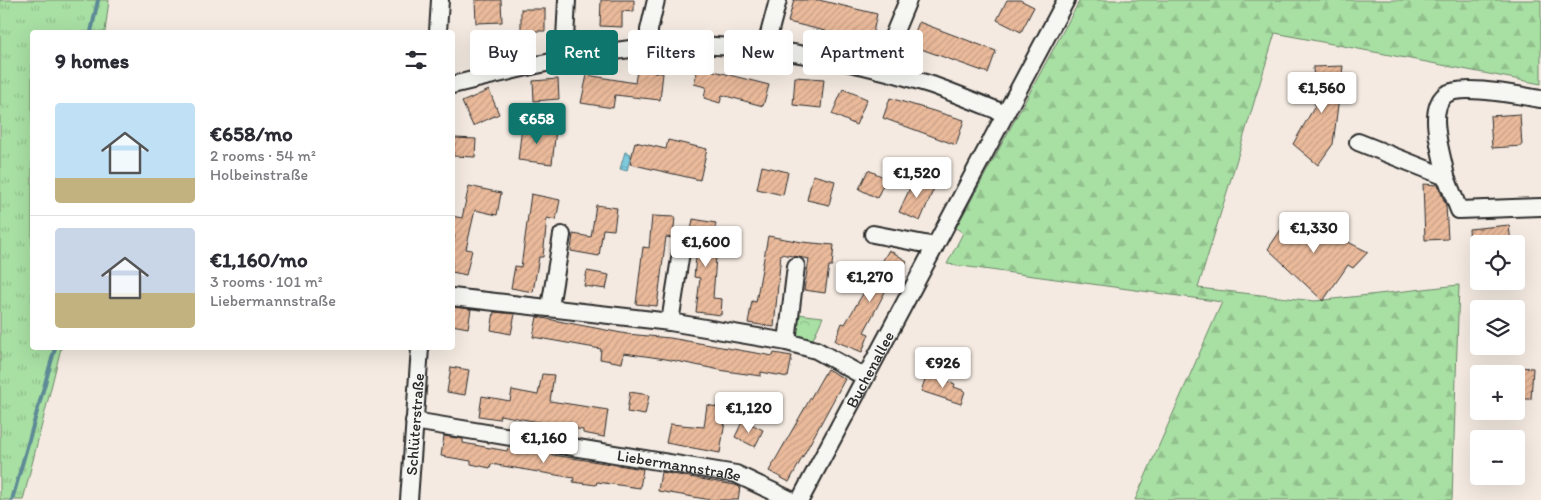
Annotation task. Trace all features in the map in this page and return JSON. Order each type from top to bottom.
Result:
[{"type":"street","points":[[438,30],[440,0]]},
{"type":"street","points":[[565,30],[567,0]]},
{"type":"street","points":[[649,30],[656,0]]},
{"type":"street","points":[[770,30],[778,0]]},
{"type":"street","points":[[896,30],[908,0]]},
{"type":"street","name":"Buchenallee","points":[[800,500],[1066,0]]},
{"type":"street","points":[[455,84],[546,62]]},
{"type":"street","points":[[896,75],[932,86],[1006,114]]},
{"type":"street","points":[[1541,99],[1505,93],[1453,91],[1440,101],[1436,120],[1446,177],[1459,210],[1541,207]]},
{"type":"street","points":[[1358,142],[1446,177]]},
{"type":"street","points":[[873,234],[935,246]]},
{"type":"street","points":[[550,307],[562,235]]},
{"type":"street","points":[[670,322],[681,252]]},
{"type":"street","points":[[788,342],[796,266]]},
{"type":"street","points":[[455,297],[670,322],[788,342],[816,350],[865,377]]},
{"type":"street","name":"Schlüterstraße","points":[[409,500],[420,350]]},
{"type":"street","name":"Liebermannstraße","points":[[414,421],[736,474],[791,500]]},
{"type":"green space","points":[[0,0],[109,0],[105,30],[30,30],[30,350],[60,350],[23,500],[0,500]]},
{"type":"green space","points":[[1080,0],[1541,0],[1541,84],[1275,33],[1198,288],[1315,301],[1459,285],[1452,500],[1135,500],[1222,302],[947,264],[963,233],[956,228]]},
{"type":"green space","points":[[797,314],[823,317],[813,339],[794,336]]},
{"type":"water","points":[[625,152],[631,154],[627,171],[620,169]]},
{"type":"building","points":[[475,0],[501,0],[502,22],[476,23]]},
{"type":"building","points":[[601,0],[634,0],[634,12],[622,11],[622,27],[600,26]]},
{"type":"building","points":[[794,0],[819,0],[877,14],[874,30],[821,30],[788,22]]},
{"type":"building","points":[[1007,0],[1020,0],[1034,7],[1021,32],[997,20]]},
{"type":"building","points":[[521,9],[545,9],[545,31],[521,30]]},
{"type":"building","points":[[919,22],[996,51],[988,73],[923,50],[923,30],[916,30]]},
{"type":"building","points":[[1343,66],[1333,144],[1318,165],[1293,144],[1315,106],[1313,67]]},
{"type":"building","points":[[714,71],[769,85],[763,106],[722,95],[720,103],[704,98],[706,87],[694,84],[696,75],[714,75]]},
{"type":"building","points":[[587,75],[635,83],[636,75],[663,75],[660,100],[615,95],[613,108],[581,103]]},
{"type":"building","points":[[795,77],[824,79],[821,108],[793,105]]},
{"type":"building","points":[[558,79],[559,99],[534,101],[533,81]]},
{"type":"building","points":[[843,89],[867,99],[856,125],[832,114]]},
{"type":"building","points":[[489,90],[499,114],[473,126],[462,102]]},
{"type":"building","points":[[890,98],[964,120],[956,145],[883,118]]},
{"type":"building","points":[[1520,114],[1522,146],[1492,148],[1490,116]]},
{"type":"building","points":[[522,126],[556,130],[552,164],[518,160]]},
{"type":"building","points":[[455,138],[476,139],[475,157],[455,156]]},
{"type":"building","points":[[668,140],[707,149],[700,180],[630,164],[635,142],[666,149]]},
{"type":"building","points":[[762,166],[788,172],[783,195],[757,189]]},
{"type":"building","points":[[868,170],[886,178],[877,198],[859,189]]},
{"type":"building","points":[[813,175],[835,181],[829,205],[807,200]]},
{"type":"building","points":[[915,177],[935,186],[920,221],[899,212]]},
{"type":"building","points":[[1423,184],[1438,185],[1446,206],[1448,239],[1425,240]]},
{"type":"building","points":[[469,186],[501,193],[497,215],[475,210],[466,249],[472,250],[466,275],[455,273],[455,217],[462,218]]},
{"type":"building","points":[[531,194],[560,200],[556,220],[547,218],[543,257],[539,257],[533,292],[511,288],[515,266],[521,267]]},
{"type":"building","points":[[596,205],[617,208],[614,230],[603,229],[599,256],[571,251],[573,234],[591,237]]},
{"type":"building","points":[[1288,212],[1368,252],[1353,268],[1348,265],[1323,301],[1268,249],[1282,228]]},
{"type":"building","points":[[652,216],[675,217],[673,238],[666,237],[657,306],[636,304],[643,247],[649,248]]},
{"type":"building","points":[[693,219],[716,223],[709,257],[716,257],[713,298],[722,299],[721,315],[696,312],[700,278],[694,277],[698,238],[690,237]]},
{"type":"building","points":[[1509,225],[1510,235],[1470,235],[1470,244],[1469,229]]},
{"type":"building","points":[[768,236],[834,245],[832,266],[829,266],[825,293],[804,290],[809,259],[781,254],[774,327],[748,323],[752,301],[756,302]]},
{"type":"building","points":[[889,250],[907,261],[890,290],[887,288],[864,332],[869,334],[862,352],[835,341],[842,323],[845,324]]},
{"type":"building","points":[[587,271],[609,275],[606,289],[584,286]]},
{"type":"building","points":[[455,307],[471,309],[468,328],[455,326]]},
{"type":"building","points":[[494,312],[515,314],[511,334],[491,330]]},
{"type":"building","points":[[537,317],[627,334],[670,338],[773,356],[774,353],[792,356],[788,377],[761,372],[761,376],[725,371],[624,353],[622,363],[600,359],[601,349],[533,337]]},
{"type":"building","points":[[451,367],[469,370],[465,395],[447,392]]},
{"type":"building","points":[[1525,368],[1533,368],[1531,399],[1525,399]]},
{"type":"building","points":[[827,369],[845,379],[789,482],[769,471]]},
{"type":"building","points":[[542,374],[554,375],[550,401],[608,410],[604,437],[583,433],[583,430],[500,415],[499,419],[479,416],[482,396],[510,401],[512,390],[538,395]]},
{"type":"building","points":[[927,374],[955,384],[954,387],[965,391],[961,404],[921,391]]},
{"type":"building","points":[[630,392],[649,395],[645,415],[627,412]]},
{"type":"building","points":[[707,405],[727,409],[720,453],[666,443],[670,424],[704,427]]},
{"type":"building","points":[[743,420],[763,430],[755,447],[735,437]]},
{"type":"building","points":[[444,436],[463,439],[463,443],[507,451],[508,448],[643,469],[640,488],[597,482],[596,485],[573,482],[574,478],[491,464],[490,468],[471,464],[471,461],[441,456]]},
{"type":"building","points":[[661,472],[735,485],[740,487],[738,500],[711,500],[658,491]]},
{"type":"waterway","points":[[91,30],[98,0]]},
{"type":"waterway","points":[[12,500],[54,350]]}]
